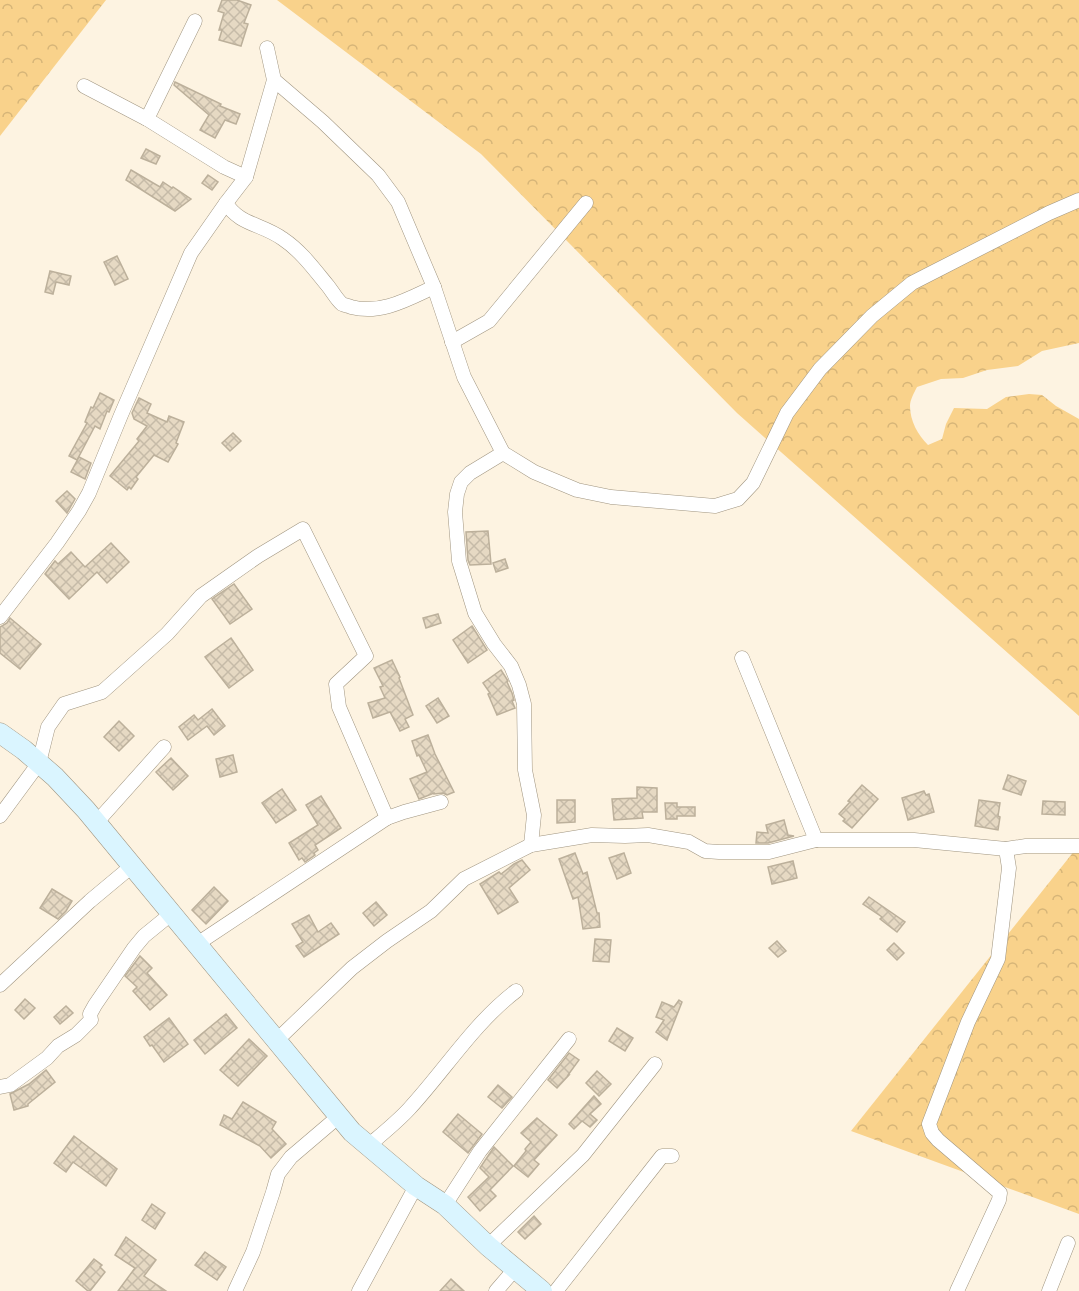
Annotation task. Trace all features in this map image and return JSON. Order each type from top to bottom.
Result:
[{"type":"street","points":[[147,119],[195,21]]},
{"type":"street","points":[[0,617],[57,543],[89,493],[191,252],[246,177],[274,80],[267,48]]},
{"type":"street","points":[[274,80],[323,122],[378,175],[398,202],[434,287],[464,377],[503,453],[534,472],[577,490],[611,497],[715,506],[738,499],[753,483],[787,413],[820,369],[872,316],[912,283],[1079,200]]},
{"type":"street","points":[[84,86],[147,119],[246,177]]},
{"type":"street","points":[[226,203],[232,213],[284,239],[301,254],[343,304],[369,310],[391,307],[434,287]]},
{"type":"street","points":[[452,342],[489,321],[586,203]]},
{"type":"street","points":[[503,453],[470,473],[461,482],[455,512],[459,561],[475,613],[511,666],[524,704],[525,770],[534,814],[531,845]]},
{"type":"street","points":[[0,816],[39,763],[48,727],[64,704],[102,692],[167,634],[201,596],[258,556],[303,529],[366,656],[336,684],[339,707],[387,818]]},
{"type":"street","points":[[742,658],[816,840]]},
{"type":"street","points":[[0,733],[55,777],[96,823],[352,1132],[416,1186],[445,1204],[488,1246],[542,1291]]},
{"type":"street","points":[[96,823],[164,747]]},
{"type":"street","points":[[197,944],[387,818],[441,802]]},
{"type":"street","points":[[276,1041],[352,968],[387,940],[431,910],[464,879],[531,845],[592,835],[648,835],[690,842],[705,851],[769,852],[816,840],[914,840],[1006,849],[1026,846],[1079,846]]},
{"type":"street","points":[[957,1291],[999,1200],[1000,1193],[938,1140],[929,1124],[968,1022],[998,959],[1009,868],[1006,849]]},
{"type":"street","points":[[0,985],[90,901],[132,866]]},
{"type":"street","points":[[0,1087],[10,1085],[47,1058],[58,1046],[76,1035],[91,1020],[90,1014],[95,1005],[134,948],[144,936],[171,914]]},
{"type":"street","points":[[368,1146],[408,1110],[455,1053],[502,1002],[516,991]]},
{"type":"street","points":[[445,1204],[480,1150],[569,1039]]},
{"type":"street","points":[[488,1246],[583,1155],[655,1064]]},
{"type":"street","points":[[235,1291],[253,1252],[278,1174],[291,1157],[338,1117]]},
{"type":"street","points":[[556,1291],[662,1156],[672,1156]]},
{"type":"street","points":[[359,1291],[416,1186]]},
{"type":"street","points":[[1049,1291],[1068,1243]]},
{"type":"street","points":[[496,1291],[515,1269]]},
{"type":"green space","points":[[0,0],[106,0],[0,136]]},
{"type":"green space","points":[[277,0],[1079,0],[1079,343],[1042,351],[1018,366],[987,370],[963,378],[941,379],[917,387],[910,406],[915,427],[928,445],[942,439],[954,408],[987,409],[1006,397],[1042,395],[1079,419],[1079,716],[737,413],[481,154]]},
{"type":"green space","points":[[1079,845],[1079,1214],[851,1131]]},
{"type":"building","points":[[222,0],[237,0],[251,5],[244,23],[248,24],[241,46],[219,40],[222,30],[219,30],[224,13],[218,11]]},
{"type":"building","points":[[175,82],[240,114],[236,124],[225,120],[215,138],[200,130],[209,115],[174,85]]},
{"type":"building","points":[[146,149],[160,156],[156,164],[141,158]]},
{"type":"building","points":[[131,170],[160,187],[163,182],[191,199],[175,211],[126,180]]},
{"type":"building","points":[[208,175],[218,182],[212,190],[202,183]]},
{"type":"building","points":[[117,256],[128,279],[115,285],[104,262]]},
{"type":"building","points":[[50,271],[71,276],[69,285],[56,282],[53,294],[45,292]]},
{"type":"building","points":[[100,393],[114,400],[100,429],[95,426],[77,460],[69,456],[87,423],[85,422],[91,407],[93,408]]},
{"type":"building","points":[[139,398],[151,404],[147,413],[167,422],[169,416],[184,422],[176,443],[178,444],[168,462],[154,455],[136,477],[138,479],[131,489],[129,487],[127,490],[110,476],[139,441],[137,439],[147,426],[134,419],[132,413]]},
{"type":"building","points":[[233,433],[241,441],[230,451],[222,443]]},
{"type":"building","points":[[79,457],[91,463],[85,479],[71,472]]},
{"type":"building","points":[[67,491],[75,499],[67,513],[56,501]]},
{"type":"building","points":[[488,531],[491,564],[470,565],[466,532]]},
{"type":"building","points":[[111,543],[129,562],[107,583],[97,572],[69,599],[45,574],[55,561],[58,564],[71,552],[85,567]]},
{"type":"building","points":[[505,559],[508,568],[496,572],[493,563]]},
{"type":"building","points":[[234,584],[252,609],[230,624],[212,599]]},
{"type":"building","points":[[438,614],[441,623],[426,628],[423,618]]},
{"type":"building","points":[[10,618],[41,644],[20,669],[0,653],[0,627]]},
{"type":"building","points":[[472,626],[487,650],[468,663],[453,640]]},
{"type":"building","points":[[231,638],[253,670],[229,688],[205,657]]},
{"type":"building","points":[[392,660],[413,715],[405,719],[409,727],[400,731],[390,712],[373,718],[368,703],[385,698],[380,687],[383,686],[374,668]]},
{"type":"building","points":[[501,670],[508,681],[515,708],[497,715],[488,694],[490,693],[483,683]]},
{"type":"building","points":[[438,698],[449,716],[437,723],[426,706]]},
{"type":"building","points":[[212,709],[225,726],[214,735],[207,726],[188,740],[179,727],[194,715],[198,720]]},
{"type":"building","points":[[119,721],[134,736],[119,751],[104,737]]},
{"type":"building","points":[[428,735],[454,792],[447,795],[434,793],[419,799],[410,779],[427,772],[419,755],[417,756],[412,741]]},
{"type":"building","points":[[233,755],[237,772],[220,777],[216,759]]},
{"type":"building","points":[[171,758],[188,776],[173,790],[156,772]]},
{"type":"building","points":[[1008,775],[1026,781],[1021,795],[1003,789]]},
{"type":"building","points":[[862,785],[878,799],[852,828],[843,821],[845,819],[839,814]]},
{"type":"building","points":[[637,787],[657,788],[657,812],[642,812],[643,818],[614,820],[612,799],[637,798]]},
{"type":"building","points":[[282,789],[296,810],[276,823],[262,803]]},
{"type":"building","points":[[924,791],[926,795],[929,794],[934,812],[908,820],[902,798]]},
{"type":"building","points":[[321,796],[341,828],[315,845],[318,850],[305,862],[302,858],[299,860],[289,843],[318,825],[306,805]]},
{"type":"building","points":[[557,800],[575,800],[575,822],[557,823]]},
{"type":"building","points":[[979,800],[1000,803],[998,830],[975,826]]},
{"type":"building","points":[[1043,801],[1065,802],[1065,815],[1042,814]]},
{"type":"building","points":[[665,803],[677,803],[677,807],[695,807],[695,816],[677,816],[677,819],[666,819]]},
{"type":"building","points":[[784,820],[788,835],[794,836],[768,843],[756,843],[757,832],[768,833],[766,825]]},
{"type":"building","points":[[575,853],[583,874],[587,872],[597,913],[599,913],[600,927],[583,929],[578,897],[573,899],[559,859]]},
{"type":"building","points":[[624,853],[631,873],[617,879],[609,858]]},
{"type":"building","points":[[522,860],[530,870],[509,888],[518,902],[498,914],[480,884]]},
{"type":"building","points":[[793,861],[797,878],[772,884],[768,867]]},
{"type":"building","points":[[214,887],[228,901],[206,924],[192,910]]},
{"type":"building","points":[[52,889],[72,901],[58,919],[40,908]]},
{"type":"building","points":[[869,897],[905,922],[897,932],[880,919],[882,917],[863,904]]},
{"type":"building","points":[[376,902],[387,915],[374,926],[363,913]]},
{"type":"building","points":[[309,915],[318,932],[331,923],[339,934],[304,957],[296,946],[303,942],[292,924]]},
{"type":"building","points":[[595,939],[611,940],[609,962],[593,961]]},
{"type":"building","points":[[777,941],[786,951],[778,957],[769,948]]},
{"type":"building","points":[[894,943],[904,953],[897,960],[887,950]]},
{"type":"building","points":[[140,956],[152,968],[147,973],[167,995],[150,1010],[133,991],[137,987],[125,976]]},
{"type":"building","points":[[25,999],[35,1008],[24,1019],[15,1010]]},
{"type":"building","points":[[679,1000],[682,1002],[667,1040],[656,1032],[664,1020],[656,1017],[662,1002],[674,1007]]},
{"type":"building","points":[[66,1006],[73,1013],[60,1024],[54,1017]]},
{"type":"building","points":[[226,1014],[237,1028],[205,1054],[194,1040]]},
{"type":"building","points":[[169,1018],[188,1044],[164,1062],[144,1037]]},
{"type":"building","points":[[617,1028],[633,1038],[625,1051],[609,1041]]},
{"type":"building","points":[[249,1039],[267,1056],[238,1086],[220,1070]]},
{"type":"building","points":[[569,1053],[579,1060],[557,1088],[548,1080]]},
{"type":"building","points":[[46,1070],[55,1082],[28,1106],[14,1110],[10,1094],[29,1084]]},
{"type":"building","points":[[597,1071],[611,1084],[599,1096],[586,1083]]},
{"type":"building","points":[[498,1085],[512,1097],[502,1108],[488,1097]]},
{"type":"building","points":[[594,1096],[601,1104],[590,1114],[597,1120],[590,1127],[582,1121],[574,1129],[569,1124]]},
{"type":"building","points":[[243,1102],[276,1122],[272,1129],[286,1144],[271,1158],[260,1146],[220,1125],[224,1115],[232,1119]]},
{"type":"building","points":[[458,1114],[482,1134],[468,1153],[443,1132]]},
{"type":"building","points":[[537,1118],[557,1135],[534,1160],[539,1164],[528,1177],[514,1166],[531,1142],[521,1133]]},
{"type":"building","points":[[74,1136],[117,1169],[106,1186],[73,1162],[66,1172],[54,1163]]},
{"type":"building","points":[[494,1147],[513,1166],[490,1190],[496,1196],[480,1211],[468,1197],[489,1177],[480,1168]]},
{"type":"building","points":[[152,1204],[165,1213],[155,1229],[142,1220]]},
{"type":"building","points":[[534,1216],[541,1224],[525,1239],[518,1232]]},
{"type":"building","points":[[126,1237],[156,1260],[144,1276],[166,1291],[118,1291],[135,1268],[115,1255]]},
{"type":"building","points":[[205,1252],[226,1267],[217,1280],[195,1265]]},
{"type":"building","points":[[94,1259],[102,1265],[100,1267],[105,1272],[88,1291],[76,1281]]},
{"type":"building","points":[[451,1279],[464,1291],[440,1291]]}]
